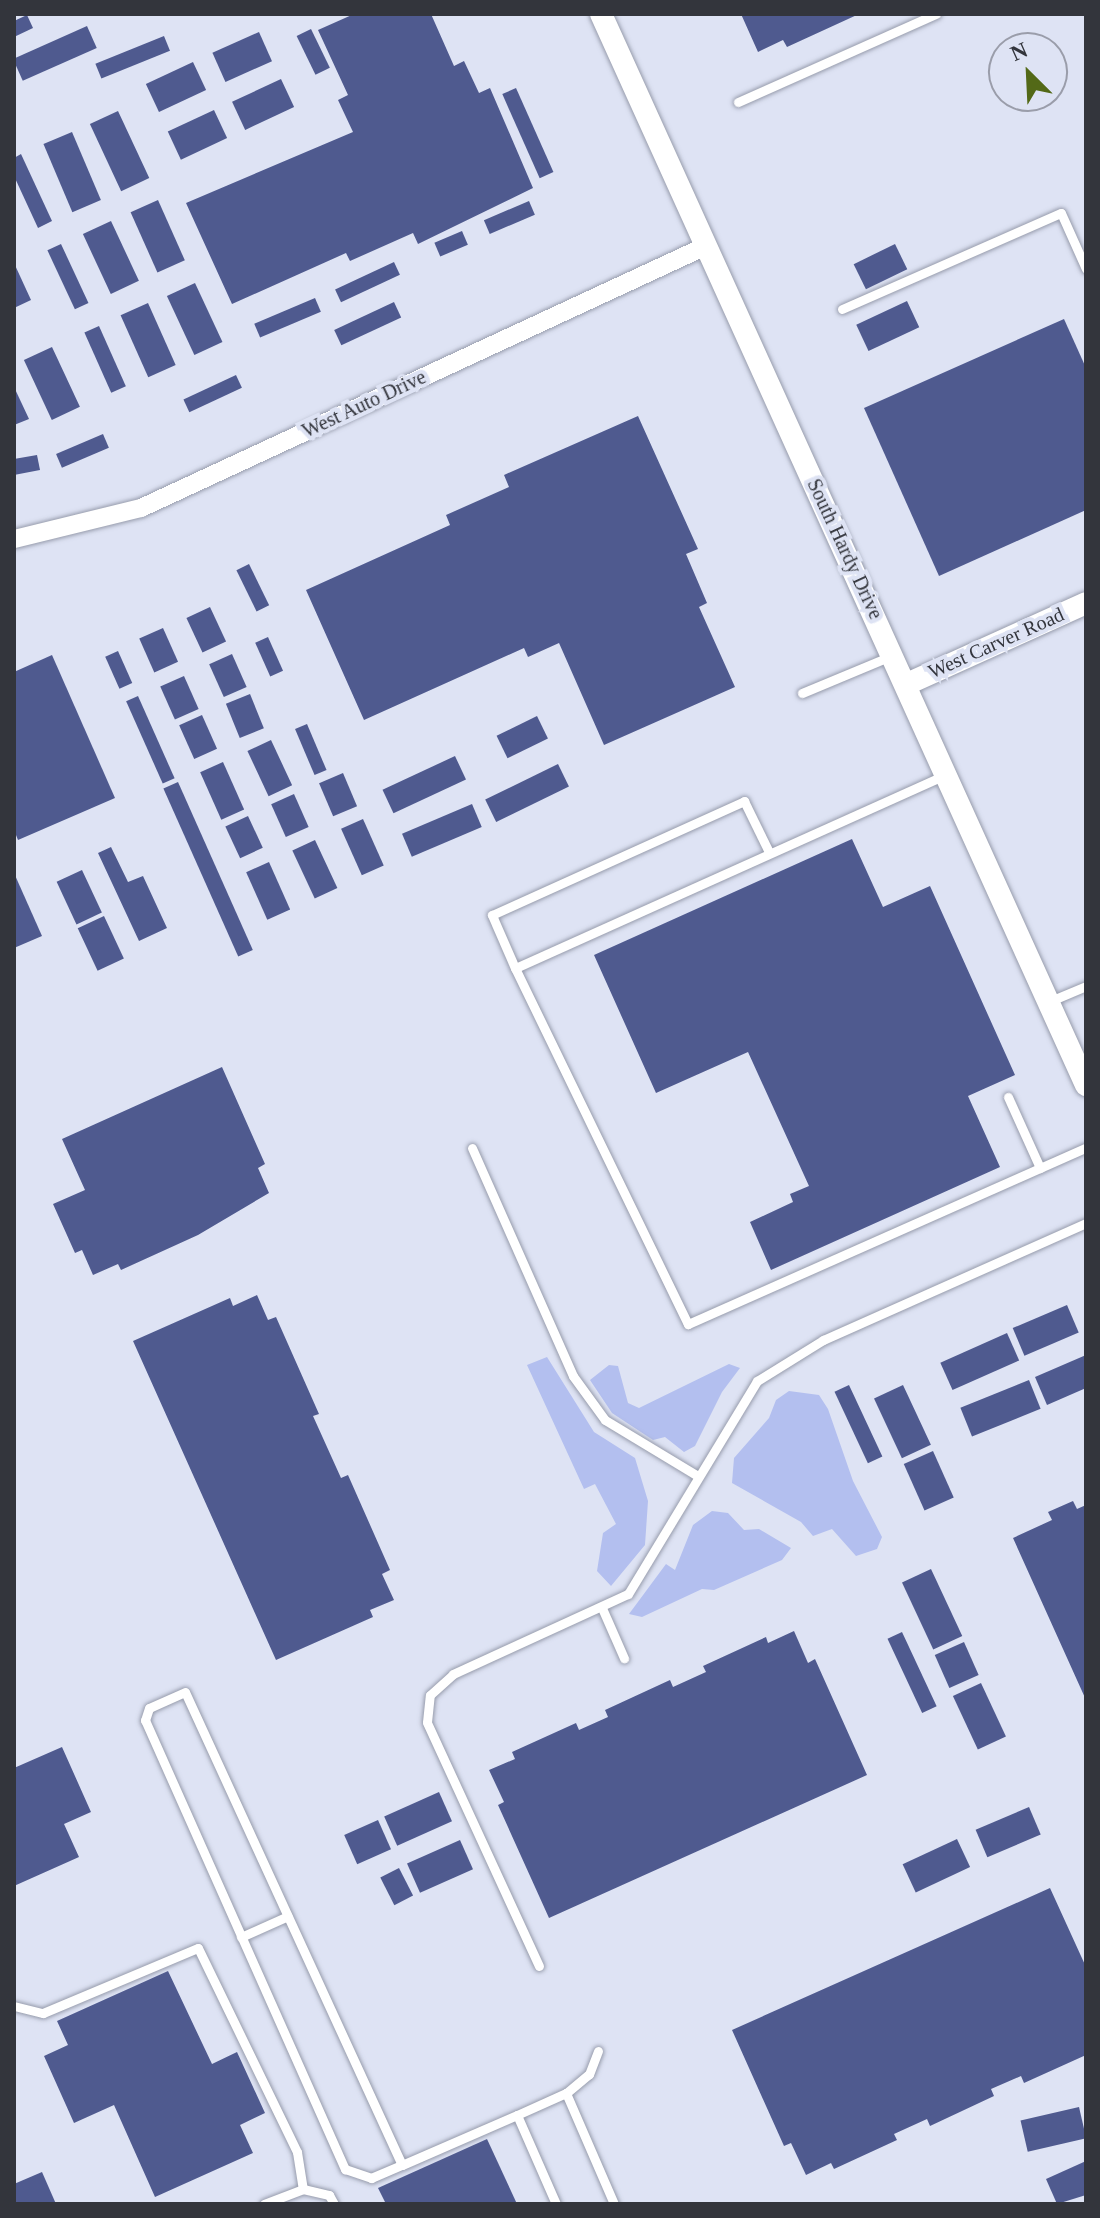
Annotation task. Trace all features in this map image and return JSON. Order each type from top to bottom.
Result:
[{"type":"street","name":"South Hardy Drive","points":[[601,14],[894,654],[945,775],[1086,1085]]},
{"type":"street","name":"West Auto Drive","points":[[14,539],[141,508],[706,246]]},
{"type":"street","name":"West Carver Road","points":[[907,684],[1086,603]]},
{"type":"lane","points":[[738,102],[936,14]]},
{"type":"lane","points":[[842,309],[1061,213],[1086,269]]},
{"type":"lane","points":[[802,693],[894,654]]},
{"type":"lane","points":[[515,968],[945,775]]},
{"type":"lane","points":[[769,852],[744,801],[492,915],[688,1324],[1086,1148]]},
{"type":"lane","points":[[1048,1002],[1086,986]]},
{"type":"lane","points":[[1008,1097],[1040,1168]]},
{"type":"lane","points":[[472,1148],[573,1376],[605,1420],[698,1476]]},
{"type":"lane","points":[[539,1966],[427,1722],[430,1695],[453,1674],[628,1594],[662,1546],[698,1476],[757,1381],[823,1340],[1086,1223]]},
{"type":"lane","points":[[602,1608],[624,1658]]},
{"type":"lane","points":[[402,2165],[185,1692],[149,1708],[145,1720],[345,2169],[371,2178],[402,2165],[517,2115],[566,2093],[589,2074],[598,2051]]},
{"type":"lane","points":[[241,1937],[288,1916]]},
{"type":"lane","points":[[14,2006],[43,2013],[198,1948],[297,2152],[303,2189]]},
{"type":"lane","points":[[566,2093],[614,2204]]},
{"type":"lane","points":[[517,2115],[556,2204]]},
{"type":"lane","points":[[264,2204],[303,2189],[329,2195],[334,2204]]},
{"type":"shaded area","points":[[547,1357],[594,1432],[635,1458],[648,1501],[645,1545],[611,1586],[597,1571],[603,1533],[616,1524],[595,1484],[584,1489],[527,1365]]},
{"type":"shaded area","points":[[729,1364],[740,1368],[722,1392],[695,1446],[684,1452],[665,1437],[653,1440],[612,1413],[590,1380],[609,1365],[618,1366],[628,1403],[639,1408]]},
{"type":"shaded area","points":[[789,1391],[819,1395],[828,1409],[853,1481],[882,1537],[877,1549],[856,1556],[832,1529],[813,1536],[801,1522],[732,1483],[734,1458],[769,1418],[776,1400]]},
{"type":"shaded area","points":[[712,1511],[728,1513],[744,1530],[759,1529],[791,1548],[782,1560],[714,1590],[702,1589],[642,1617],[629,1614],[666,1564],[675,1570],[693,1525]]},
{"type":"building","points":[[354,14],[431,14],[454,66],[464,61],[479,93],[490,88],[533,188],[418,244],[413,233],[350,261],[346,253],[232,304],[186,203],[353,132],[338,100],[348,95],[318,30]]},
{"type":"building","points":[[741,14],[859,14],[787,47],[783,40],[758,52]]},
{"type":"building","points":[[27,15],[33,28],[14,37],[14,21]]},
{"type":"building","points":[[87,26],[97,48],[23,81],[14,59]]},
{"type":"building","points":[[311,29],[330,68],[315,75],[297,36]]},
{"type":"building","points":[[259,32],[272,61],[225,82],[212,53]]},
{"type":"building","points":[[164,36],[170,51],[101,79],[95,64]]},
{"type":"building","points":[[193,62],[206,90],[159,112],[146,84]]},
{"type":"building","points":[[281,79],[294,107],[245,130],[232,102]]},
{"type":"building","points":[[516,88],[553,172],[540,178],[502,94]]},
{"type":"building","points":[[214,110],[227,138],[181,160],[168,132]]},
{"type":"building","points":[[118,111],[149,178],[121,191],[90,124]]},
{"type":"building","points":[[72,132],[101,200],[72,212],[43,144]]},
{"type":"building","points":[[21,154],[52,221],[38,228],[14,176],[14,158]]},
{"type":"building","points":[[158,200],[185,260],[157,272],[131,212]]},
{"type":"building","points":[[529,201],[535,215],[490,234],[484,220]]},
{"type":"building","points":[[111,221],[139,281],[111,294],[83,234]]},
{"type":"building","points":[[462,231],[468,245],[440,257],[434,243]]},
{"type":"building","points":[[61,244],[88,303],[75,309],[47,250]]},
{"type":"building","points":[[895,244],[907,269],[866,289],[854,264]]},
{"type":"building","points":[[394,262],[400,275],[341,302],[335,289]]},
{"type":"building","points":[[14,263],[31,300],[14,308]]},
{"type":"building","points":[[195,283],[222,342],[194,355],[167,296]]},
{"type":"building","points":[[315,298],[321,312],[260,338],[254,324]]},
{"type":"building","points":[[907,301],[919,327],[869,351],[856,325]]},
{"type":"building","points":[[394,302],[401,317],[341,345],[334,330]]},
{"type":"building","points":[[148,303],[176,365],[148,377],[121,315]]},
{"type":"building","points":[[1064,319],[1086,368],[1086,510],[939,576],[864,408]]},
{"type":"building","points":[[99,326],[126,386],[111,393],[84,333]]},
{"type":"building","points":[[52,347],[80,407],[52,420],[24,360]]},
{"type":"building","points":[[236,375],[242,388],[189,412],[183,400]]},
{"type":"building","points":[[14,387],[29,419],[14,425]]},
{"type":"building","points":[[638,416],[698,549],[686,554],[707,603],[699,607],[735,687],[604,745],[559,643],[528,657],[524,648],[364,720],[306,590],[450,525],[446,515],[509,487],[504,475]]},
{"type":"building","points":[[103,434],[109,448],[62,468],[56,454]]},
{"type":"building","points":[[37,455],[40,470],[14,475],[14,459]]},
{"type":"building","points":[[249,564],[269,605],[257,611],[236,570]]},
{"type":"building","points":[[210,607],[226,641],[202,652],[186,618]]},
{"type":"building","points":[[163,628],[178,662],[154,672],[139,639]]},
{"type":"building","points":[[268,637],[283,671],[270,676],[255,643]]},
{"type":"building","points":[[118,651],[132,683],[119,689],[105,657]]},
{"type":"building","points":[[232,654],[247,687],[224,697],[209,664]]},
{"type":"building","points":[[52,655],[115,798],[18,840],[14,830],[14,672]]},
{"type":"building","points":[[184,676],[199,709],[175,719],[160,687]]},
{"type":"building","points":[[250,694],[264,728],[240,738],[226,704]]},
{"type":"building","points":[[138,696],[175,778],[163,784],[126,701]]},
{"type":"building","points":[[202,715],[217,749],[194,759],[179,725]]},
{"type":"building","points":[[537,716],[548,738],[508,758],[497,736]]},
{"type":"building","points":[[307,724],[327,770],[315,775],[295,729]]},
{"type":"building","points":[[271,740],[292,785],[269,796],[247,751]]},
{"type":"building","points":[[455,756],[466,780],[393,813],[382,790]]},
{"type":"building","points":[[223,762],[244,810],[221,820],[200,772]]},
{"type":"building","points":[[558,764],[569,786],[496,822],[485,800]]},
{"type":"building","points":[[343,773],[357,806],[333,816],[319,783]]},
{"type":"building","points":[[178,782],[253,950],[238,957],[163,789]]},
{"type":"building","points":[[294,794],[309,827],[286,837],[271,804]]},
{"type":"building","points":[[472,804],[482,827],[412,857],[402,834]]},
{"type":"building","points":[[248,816],[263,848],[240,858],[225,827]]},
{"type":"building","points":[[363,819],[384,866],[362,875],[341,829]]},
{"type":"building","points":[[852,839],[883,907],[930,886],[1015,1075],[968,1096],[1000,1167],[771,1270],[750,1222],[793,1202],[790,1194],[809,1186],[748,1052],[656,1093],[594,955]]},
{"type":"building","points":[[315,840],[337,888],[315,899],[292,851]]},
{"type":"building","points":[[111,847],[128,882],[143,876],[167,928],[139,941],[98,853]]},
{"type":"building","points":[[269,862],[290,910],[267,920],[246,872]]},
{"type":"building","points":[[82,870],[102,913],[76,924],[57,882]]},
{"type":"building","points":[[14,873],[42,936],[14,948]]},
{"type":"building","points":[[104,916],[124,959],[98,971],[78,928]]},
{"type":"building","points":[[222,1067],[265,1164],[258,1168],[269,1193],[198,1235],[121,1270],[118,1264],[93,1275],[82,1250],[75,1253],[53,1204],[85,1190],[62,1139]]},
{"type":"building","points":[[257,1295],[268,1320],[276,1317],[319,1414],[313,1416],[341,1478],[348,1475],[390,1570],[382,1574],[394,1600],[370,1610],[373,1617],[276,1660],[133,1341],[230,1298],[233,1306]]},
{"type":"building","points":[[1067,1305],[1079,1333],[1024,1356],[1013,1328]]},
{"type":"building","points":[[1007,1333],[1019,1360],[953,1390],[940,1363]]},
{"type":"building","points":[[1086,1355],[1086,1388],[1047,1405],[1035,1377]]},
{"type":"building","points":[[1029,1380],[1041,1409],[972,1436],[960,1408]]},
{"type":"building","points":[[849,1385],[882,1457],[868,1463],[834,1392]]},
{"type":"building","points":[[903,1385],[931,1445],[902,1458],[874,1399]]},
{"type":"building","points":[[933,1451],[954,1498],[925,1511],[904,1464]]},
{"type":"building","points":[[1073,1501],[1077,1509],[1086,1505],[1086,1700],[1013,1538],[1052,1520],[1048,1512]]},
{"type":"building","points":[[931,1569],[962,1636],[933,1650],[902,1583]]},
{"type":"building","points":[[794,1631],[808,1663],[815,1659],[867,1775],[549,1918],[498,1805],[504,1802],[489,1770],[515,1759],[512,1752],[576,1723],[579,1730],[608,1717],[605,1710],[670,1680],[673,1687],[706,1672],[703,1666],[766,1637],[768,1643]]},
{"type":"building","points":[[902,1632],[937,1706],[922,1713],[887,1639]]},
{"type":"building","points":[[964,1642],[979,1675],[949,1688],[935,1655]]},
{"type":"building","points":[[981,1683],[1006,1736],[978,1750],[953,1696]]},
{"type":"building","points":[[62,1747],[91,1812],[64,1824],[79,1857],[14,1886],[14,1768]]},
{"type":"building","points":[[439,1792],[452,1821],[397,1846],[384,1816]]},
{"type":"building","points":[[1029,1807],[1041,1835],[987,1857],[976,1830]]},
{"type":"building","points":[[378,1820],[391,1849],[357,1864],[344,1835]]},
{"type":"building","points":[[957,1839],[970,1867],[916,1892],[903,1864]]},
{"type":"building","points":[[460,1840],[473,1869],[420,1893],[407,1864]]},
{"type":"building","points":[[399,1868],[413,1896],[394,1905],[380,1878]]},
{"type":"building","points":[[1050,1888],[1086,1967],[1086,2055],[1024,2083],[1021,2076],[991,2089],[994,2096],[930,2126],[927,2119],[894,2134],[897,2140],[834,2169],[831,2163],[806,2175],[791,2143],[784,2146],[732,2030]]},
{"type":"building","points":[[168,1971],[212,2064],[237,2052],[265,2113],[240,2125],[253,2153],[155,2197],[114,2105],[74,2123],[44,2056],[68,2045],[57,2021]]},
{"type":"building","points":[[1079,2107],[1086,2138],[1028,2152],[1021,2120]]},
{"type":"building","points":[[487,2139],[517,2204],[386,2204],[378,2188]]},
{"type":"building","points":[[1086,2161],[1086,2195],[1057,2204],[1046,2179]]},
{"type":"building","points":[[42,2172],[56,2204],[14,2204],[14,2184]]}]
